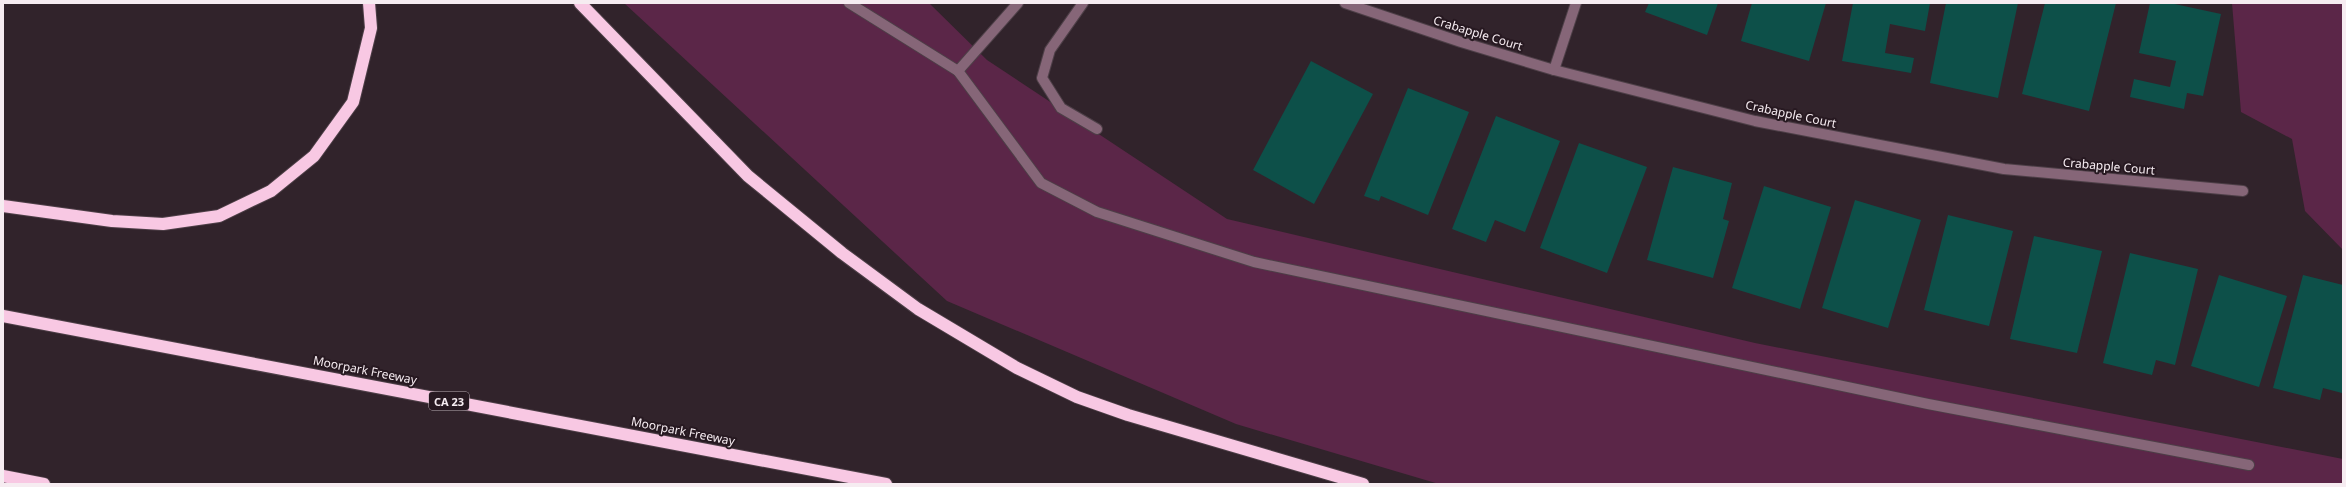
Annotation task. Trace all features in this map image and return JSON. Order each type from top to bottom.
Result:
[{"type":"highway","points":[[3,206],[112,220],[163,224],[219,216],[271,192],[314,156],[353,102],[372,28],[369,3]]},
{"type":"highway","points":[[580,3],[748,176],[842,254],[918,309],[1018,368],[1077,397],[1128,415],[1363,484]]},
{"type":"highway","name":"Moorpark Freeway","points":[[7,316],[886,484]]},
{"type":"highway","points":[[3,476],[44,484]]},
{"type":"street","points":[[849,3],[958,71],[1041,183],[1097,212],[1254,262],[1928,404],[2248,465]]},
{"type":"street","points":[[958,71],[1018,3]]},
{"type":"street","points":[[1083,3],[1050,50],[1042,78],[1060,108],[1096,128]]},
{"type":"street","name":"Crabapple Court","points":[[1345,3],[1460,42],[1554,70],[1755,121],[2004,169],[2243,191]]},
{"type":"street","points":[[1554,70],[1576,3]]},
{"type":"shaded area","points":[[624,3],[929,3],[987,60],[1227,219],[1755,343],[2343,459],[2343,484],[1439,484],[1236,424],[947,301]]},
{"type":"shaded area","points":[[2232,3],[2343,3],[2343,250],[2305,211],[2292,139],[2241,112]]},
{"type":"building","points":[[1649,3],[1718,3],[1707,35],[1645,12]]},
{"type":"building","points":[[1752,3],[1826,3],[1809,61],[1741,41]]},
{"type":"building","points":[[1853,3],[1930,3],[1925,31],[1890,24],[1885,53],[1914,58],[1911,73],[1842,61]]},
{"type":"building","points":[[1946,3],[2018,3],[1998,98],[1930,83]]},
{"type":"building","points":[[2045,3],[2116,3],[2089,111],[2022,94]]},
{"type":"building","points":[[2150,3],[2170,3],[2221,14],[2203,96],[2187,93],[2184,109],[2130,97],[2134,79],[2170,87],[2176,61],[2139,53]]},
{"type":"building","points":[[1311,61],[1373,94],[1314,204],[1253,170]]},
{"type":"building","points":[[1408,88],[1469,112],[1428,215],[1381,196],[1379,201],[1364,196]]},
{"type":"building","points":[[1496,116],[1560,141],[1525,232],[1495,220],[1486,242],[1452,229]]},
{"type":"building","points":[[1579,143],[1647,167],[1607,273],[1540,248]]},
{"type":"building","points":[[1673,167],[1732,183],[1723,219],[1729,221],[1713,278],[1647,260]]},
{"type":"building","points":[[1764,186],[1831,207],[1800,309],[1732,288]]},
{"type":"building","points":[[1855,200],[1921,220],[1888,328],[1822,308]]},
{"type":"building","points":[[1948,215],[2013,231],[1989,326],[1924,310]]},
{"type":"building","points":[[2034,236],[2102,251],[2077,353],[2010,339]]},
{"type":"building","points":[[2130,253],[2198,269],[2175,365],[2156,360],[2152,375],[2103,363]]},
{"type":"building","points":[[2219,275],[2287,296],[2259,387],[2191,366]]},
{"type":"building","points":[[2303,275],[2343,285],[2343,391],[2342,393],[2323,388],[2320,400],[2273,388]]}]
